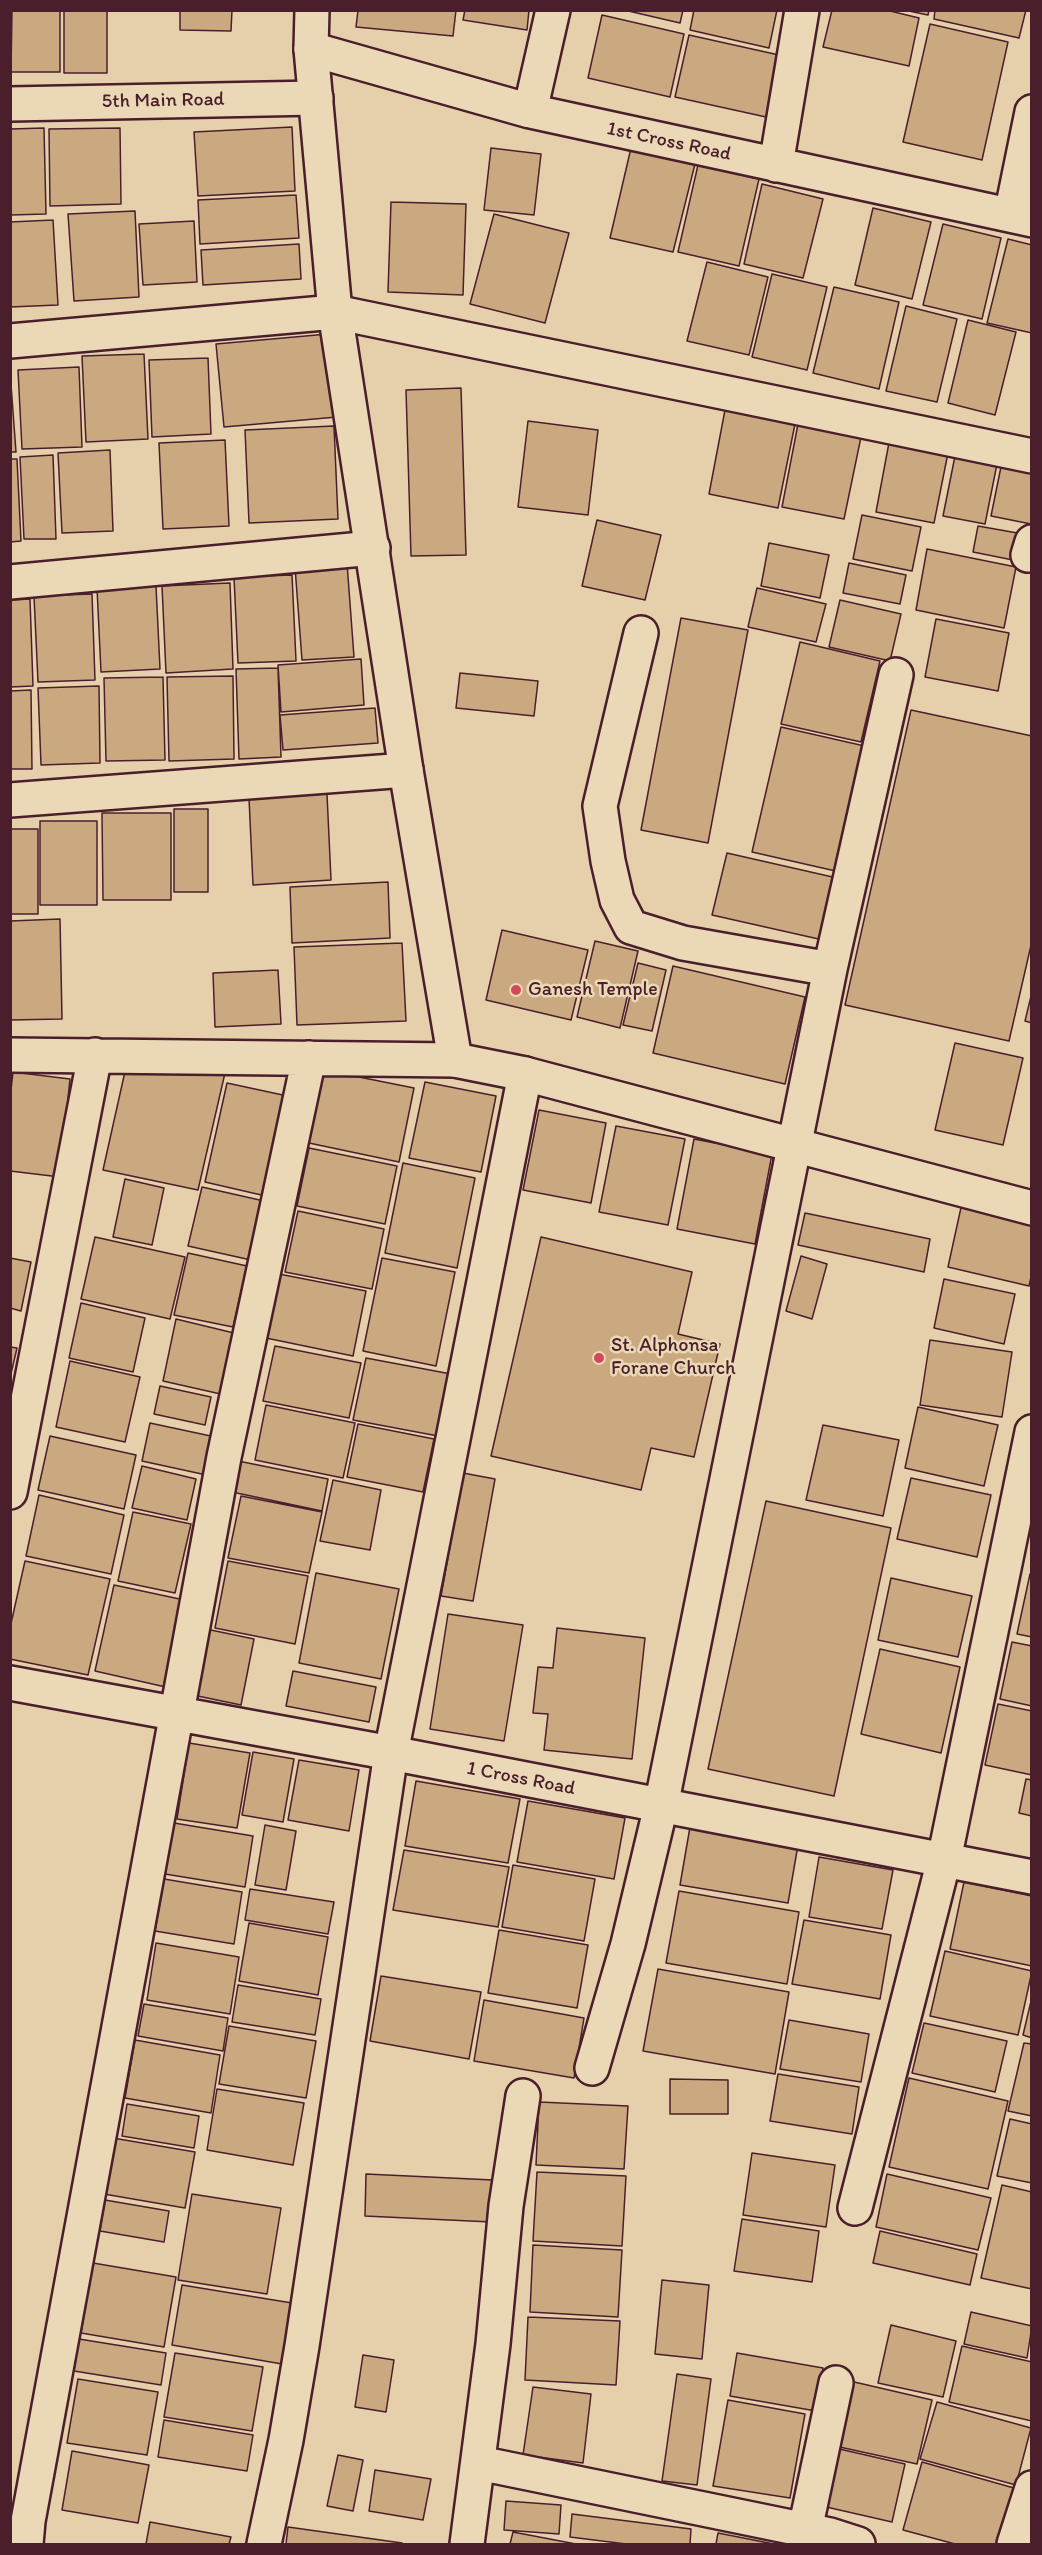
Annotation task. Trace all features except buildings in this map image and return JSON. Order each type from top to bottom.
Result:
[{"type":"street","points":[[312,10],[311,49],[335,312],[406,770],[455,1060]]},
{"type":"street","points":[[530,111],[553,10]]},
{"type":"street","points":[[776,165],[802,10]]},
{"type":"street","name":"1st Cross Road","points":[[311,49],[530,111],[1021,218]]},
{"type":"street","name":"5th Main Road","points":[[10,104],[316,98]]},
{"type":"street","points":[[1021,218],[1032,112]]},
{"type":"street","points":[[10,341],[335,312],[1032,456]]},
{"type":"street","points":[[10,582],[373,548]]},
{"type":"street","points":[[641,633],[600,806],[608,861],[617,900],[631,927],[683,943],[830,969]]},
{"type":"street","points":[[592,2068],[628,1944],[661,1806],[830,969],[896,675]]},
{"type":"street","points":[[10,800],[406,770]]},
{"type":"street","points":[[10,1055],[455,1060],[525,1074],[1032,1208]]},
{"type":"street","points":[[10,1491],[95,1055]]},
{"type":"street","points":[[26,2544],[27,2521],[224,1457],[309,1058]]},
{"type":"street","points":[[264,2544],[286,2440],[302,2346],[391,1754],[525,1074]]},
{"type":"street","points":[[855,2208],[944,1860],[1032,1431]]},
{"type":"street","name":"1 Cross Road","points":[[10,1683],[1032,1877]]},
{"type":"street","points":[[467,2544],[479,2463],[506,2206],[523,2096]]},
{"type":"street","points":[[805,2530],[836,2383]]},
{"type":"street","points":[[479,2463],[830,2535],[858,2544]]},
{"type":"street","points":[[1014,2544],[1032,2488]]},
{"type":"place","name":"Ganesh Temple","points":[[516,990]]},
{"type":"place","name":"St. Alphonsa Forane Church","points":[[599,1358]]}]
